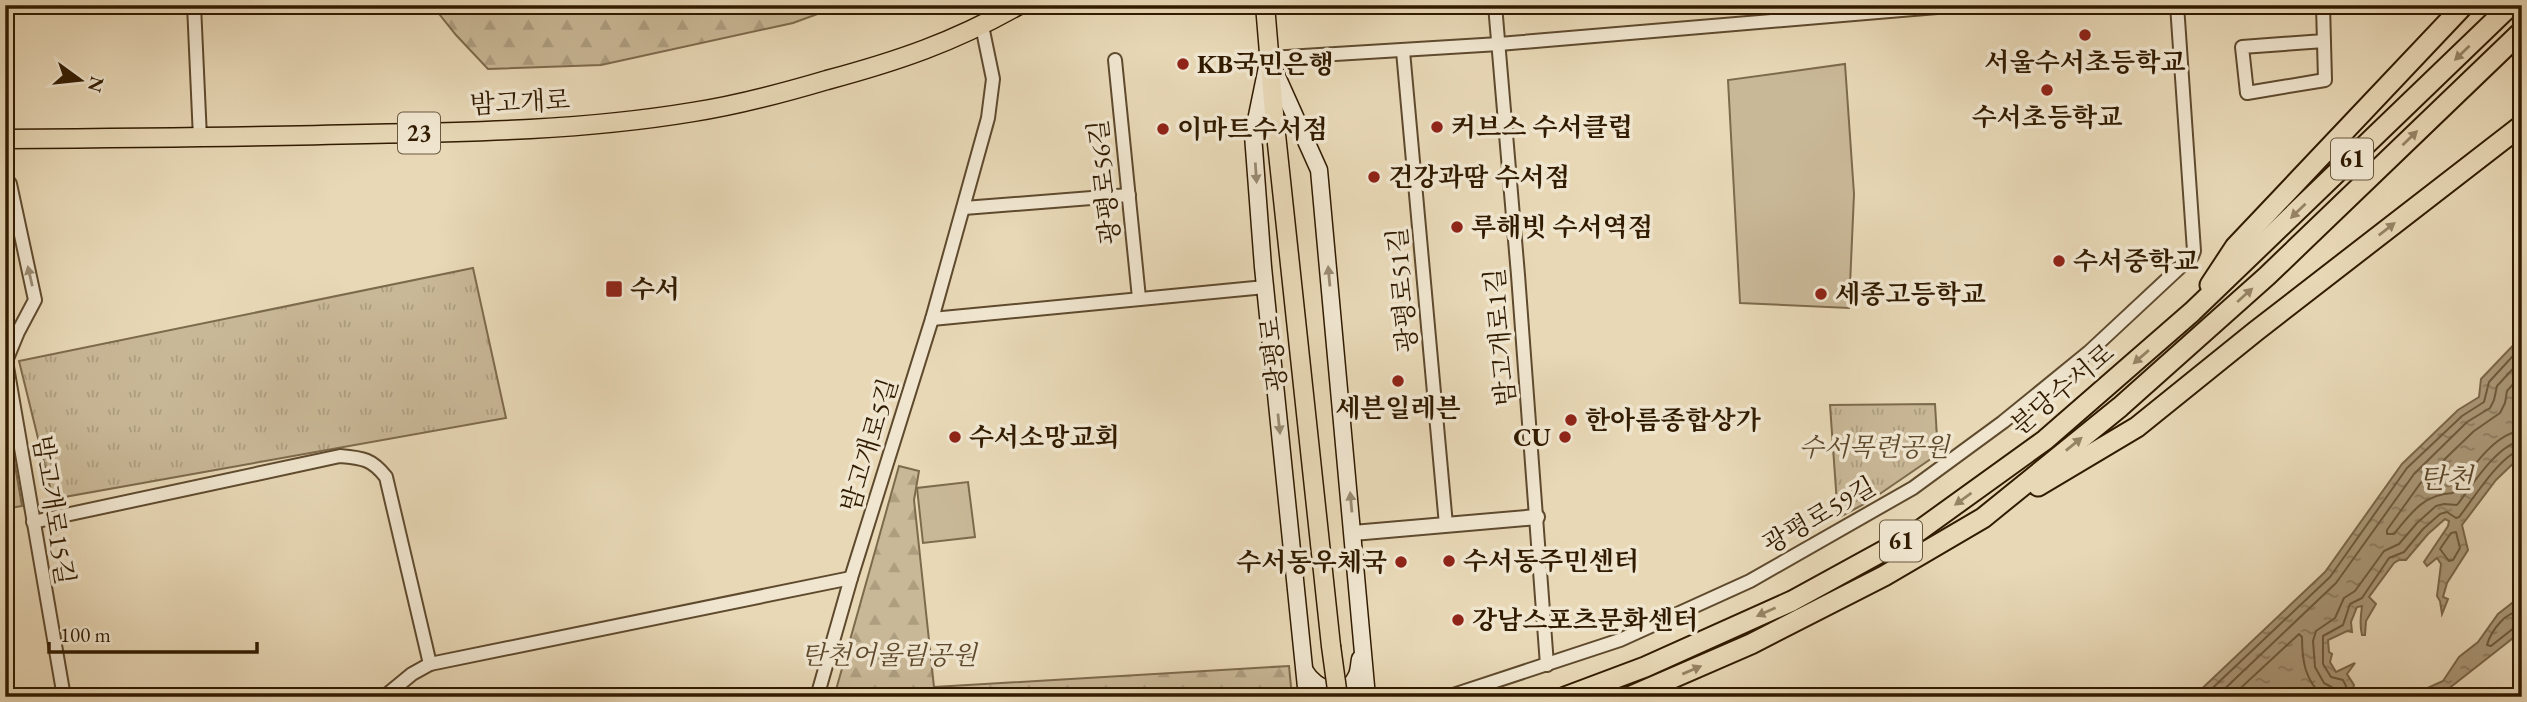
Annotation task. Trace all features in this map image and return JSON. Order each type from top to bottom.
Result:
[{"type":"highway","points":[[2192,313],[2235,247],[2464,5]]},
{"type":"highway","name":"분당수서로","points":[[1565,697],[1645,667],[1792,601],[1916,533],[2045,440],[2192,313],[2511,5]]},
{"type":"highway","name":"분당수서로","points":[[1629,697],[1751,644],[1884,576],[1983,518],[2120,407],[2267,276],[2522,31]]},
{"type":"highway","points":[[1983,518],[2137,427],[2522,125]]},
{"type":"main road","name":"밤고개로","points":[[5,139],[200,138],[535,129],[680,114],[747,102],[925,51],[982,26],[1018,5]]},
{"type":"main road","name":"광평로","points":[[1265,5],[1338,697]]},
{"type":"main road","points":[[1269,58],[1254,135],[1265,287],[1307,697]]},
{"type":"main road","points":[[1269,58],[1319,170],[1367,697]]},
{"type":"main road","points":[[1304,671],[1311,682],[1321,689],[1334,692],[1346,687],[1357,677],[1363,644]]},
{"type":"street","points":[[194,5],[200,138]]},
{"type":"street","name":"밤고개로1길","points":[[1495,5],[1547,665]]},
{"type":"street","points":[[1269,58],[1499,44],[1899,8],[1961,5]]},
{"type":"street","name":"광평로59길","points":[[1447,697],[1620,640],[1750,581],[1913,488],[2003,422],[2089,352],[2192,257],[2194,251],[2177,5]]},
{"type":"street","points":[[2323,5],[2324,41],[2325,80],[2247,93],[2242,47],[2324,41]]},
{"type":"street","name":"밤고개로5길","points":[[817,697],[932,318],[988,118],[993,79],[982,26]]},
{"type":"street","name":"광평로51길","points":[[1404,51],[1446,525]]},
{"type":"street","name":"광평로56길","points":[[1115,60],[1139,298]]},
{"type":"street","name":"밤고개로15길","points":[[5,177],[10,184],[36,300],[5,361],[64,697]]},
{"type":"street","points":[[964,208],[1129,195]]},
{"type":"street","points":[[932,318],[1265,287]]},
{"type":"street","points":[[5,324],[18,332]]},
{"type":"street","points":[[33,522],[340,456],[358,457],[375,464],[386,477],[429,663]]},
{"type":"street","points":[[1353,533],[1537,517]]},
{"type":"street","points":[[384,697],[429,663],[851,578]]},
{"type":"green space","points":[[432,5],[842,5],[793,23],[601,65],[488,69]]},
{"type":"green space","points":[[1845,64],[1854,194],[1849,308],[1740,303],[1728,80]]},
{"type":"green space","points":[[473,268],[506,418],[53,499],[19,361]]},
{"type":"green space","name":"수서목련공원","points":[[1935,404],[1938,454],[1868,502],[1838,518],[1830,405]]},
{"type":"green space","points":[[5,407],[22,506],[5,509]]},
{"type":"green space","name":"탄천어울림공원","points":[[899,466],[919,471],[914,500],[934,687],[1289,666],[1292,697],[834,697]]},
{"type":"green space","points":[[968,482],[975,537],[923,543],[917,488]]},
{"type":"water","name":"탄천","points":[[2522,336],[2522,455],[2496,480],[2462,525],[2468,550],[2447,583],[2443,597],[2448,599],[2442,614],[2437,596],[2441,564],[2437,558],[2427,566],[2424,562],[2448,526],[2449,521],[2445,519],[2406,560],[2394,563],[2369,597],[2376,604],[2366,621],[2365,635],[2362,635],[2361,627],[2362,606],[2357,607],[2351,622],[2352,632],[2347,631],[2328,640],[2329,652],[2332,654],[2330,662],[2336,672],[2355,663],[2347,674],[2354,685],[2351,697],[2193,697],[2325,572],[2402,464],[2458,410],[2479,397],[2481,379]]},
{"type":"water","points":[[2512,603],[2522,605],[2522,631],[2438,697],[2408,697],[2443,681],[2459,657],[2478,642],[2498,614]]},
{"type":"place","name":"서울수서초등학교","points":[[2085,35]]},
{"type":"place","name":"KB국민은행","points":[[1183,64]]},
{"type":"place","name":"수서초등학교","points":[[2047,90]]},
{"type":"place","name":"커브스 수서클럽","points":[[1437,127]]},
{"type":"place","name":"이마트수서점","points":[[1163,129]]},
{"type":"place","name":"건강과땀 수서점","points":[[1374,177]]},
{"type":"place","name":"루해빗 수서역점","points":[[1457,227]]},
{"type":"place","name":"수서중학교","points":[[2059,261]]},
{"type":"place","name":"수서","points":[[614,289]]},
{"type":"place","name":"세종고등학교","points":[[1821,294]]},
{"type":"place","name":"세븐일레븐","points":[[1398,381]]},
{"type":"place","name":"한아름종합상가","points":[[1571,420]]},
{"type":"place","name":"수서소망교회","points":[[955,437]]},
{"type":"place","name":"CU","points":[[1565,437]]},
{"type":"place","name":"수서동주민센터","points":[[1449,561]]},
{"type":"place","name":"수서동우체국","points":[[1401,562]]},
{"type":"place","name":"강남스포츠문화센터","points":[[1458,620]]}]
